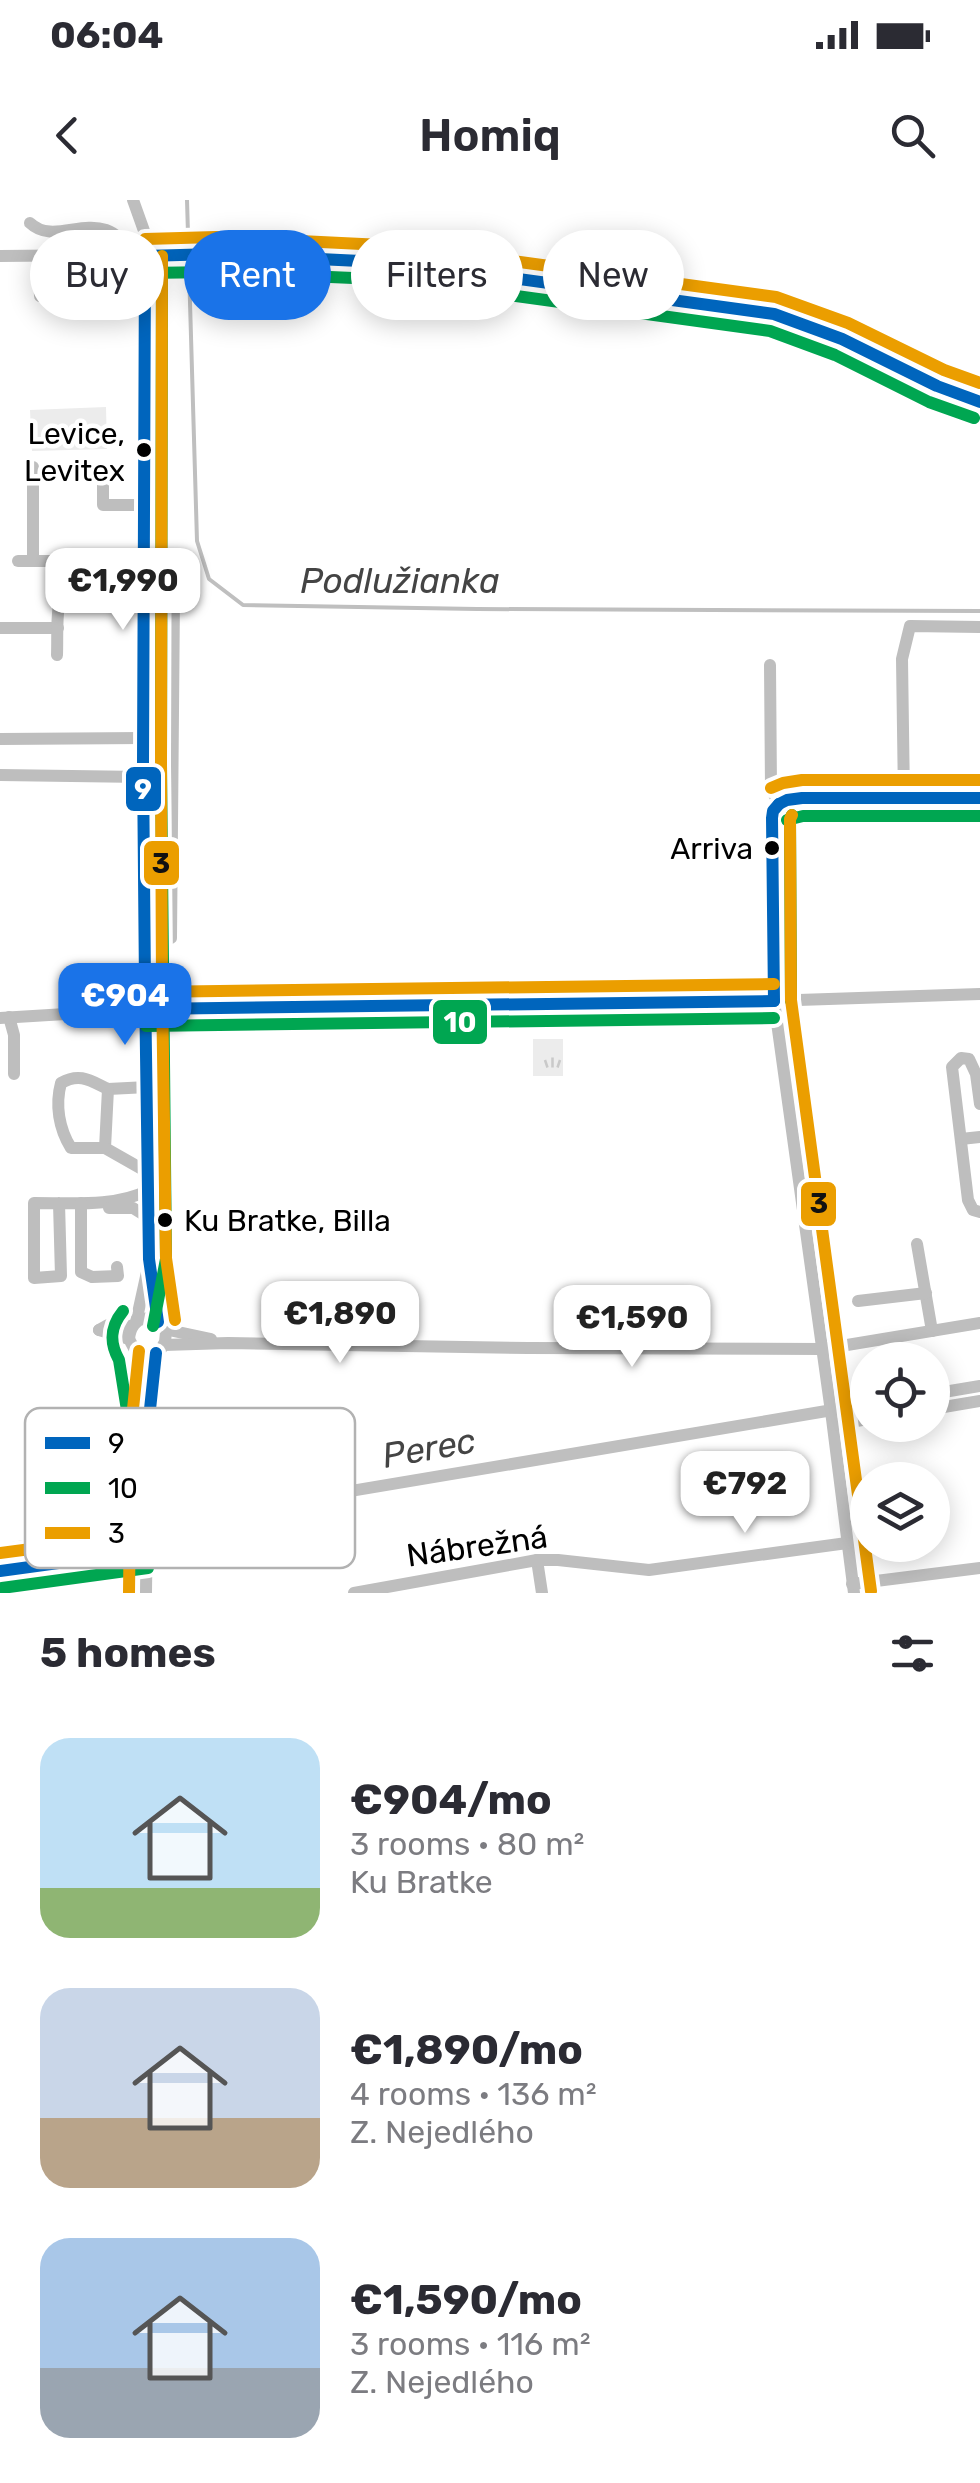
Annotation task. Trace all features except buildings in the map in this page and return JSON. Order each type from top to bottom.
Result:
[{"type":"street","points":[[133,200],[139,230]]},
{"type":"street","points":[[30,223],[37,230]]},
{"type":"street","points":[[70,230],[107,230]]},
{"type":"street","points":[[164,255],[402,263],[774,314],[842,339],[937,386],[980,402]]},
{"type":"street","points":[[0,256],[30,257]]},
{"type":"street","points":[[145,320],[143,771],[149,1260],[166,1339],[160,1349],[151,1408]]},
{"type":"street","points":[[33,467],[26,561],[161,570],[163,417],[144,396]]},
{"type":"street","points":[[103,484],[103,506],[144,506]]},
{"type":"street","points":[[58,655],[62,586],[70,576],[144,568]]},
{"type":"street","points":[[144,568],[174,597],[170,938],[145,948]]},
{"type":"street","points":[[904,798],[902,659],[910,626],[980,627]]},
{"type":"street","points":[[0,628],[58,628]]},
{"type":"street","points":[[770,664],[771,789],[779,804]]},
{"type":"street","points":[[0,739],[144,738]]},
{"type":"street","points":[[0,774],[143,771],[172,786]]},
{"type":"street","points":[[980,798],[802,798],[779,804],[772,818],[774,1001],[853,1589],[980,1568]]},
{"type":"street","points":[[14,1074],[14,1035],[5,1018],[180,1007],[774,1001],[980,994]]},
{"type":"street","points":[[980,1104],[976,1074],[970,1060],[961,1058],[952,1067],[960,1139],[968,1200],[973,1210],[980,1212]]},
{"type":"street","points":[[148,1087],[108,1088],[89,1078],[69,1078],[61,1082],[57,1097],[64,1137],[71,1148],[105,1148],[149,1173]]},
{"type":"street","points":[[105,1148],[108,1088]]},
{"type":"street","points":[[960,1139],[980,1136]]},
{"type":"street","points":[[59,1203],[60,1276],[34,1278],[34,1203],[133,1198],[149,1190]]},
{"type":"street","points":[[82,1203],[120,1213],[133,1208],[149,1218]]},
{"type":"street","points":[[82,1203],[81,1272],[92,1277],[118,1276],[117,1267]]},
{"type":"street","points":[[917,1244],[932,1331]]},
{"type":"street","points":[[145,1408],[134,1335],[149,1260]]},
{"type":"street","points":[[858,1301],[926,1293]]},
{"type":"street","points":[[134,1335],[147,1318],[228,1342]]},
{"type":"street","points":[[134,1335],[146,1356],[160,1349],[228,1342],[823,1349],[980,1323]]},
{"type":"street","points":[[950,1405],[980,1400]]},
{"type":"street","points":[[833,1422],[850,1421]]},
{"type":"street","name":"Nábrežná","points":[[354,1593],[537,1560],[649,1570],[847,1542]]},
{"type":"street","points":[[537,1560],[542,1593]]},
{"type":"street","points":[[0,1570],[25,1567]]},
{"type":"green space","points":[[106,407],[107,449],[32,451],[30,410]]},
{"type":"green space","points":[[533,1039],[563,1039],[563,1076],[533,1076]]},
{"type":"waterway","name":"Podlužianka","points":[[187,200],[197,541],[209,579],[243,605],[980,611]]},
{"type":"waterway","name":"Perec","points":[[950,1391],[980,1386]]},
{"type":"waterway","name":"Perec","points":[[355,1490],[850,1407]]},
{"type":"waterway","name":"Perec","points":[[0,1550],[25,1546]]},
{"type":"transit line","name":"3","points":[[164,238],[216,237],[403,246],[776,297],[848,323],[944,370],[980,383]]},
{"type":"transit line","name":"9","points":[[164,255],[215,254],[402,263],[774,314],[842,339],[937,386],[980,402]]},
{"type":"transit line","name":"10","points":[[164,273],[400,280],[770,331],[835,355],[929,402],[974,418]]},
{"type":"transit line","name":"9","points":[[145,320],[145,986],[149,1259],[158,1322]]},
{"type":"transit line","name":"10","points":[[153,1326],[166,1259],[162,320]]},
{"type":"transit line","name":"3","points":[[162,320],[162,986],[166,1258],[175,1320]]},
{"type":"transit line","name":"3","points":[[771,788],[802,780],[980,780]]},
{"type":"transit line","name":"9","points":[[779,804],[802,798],[980,798]]},
{"type":"transit line","name":"9","points":[[774,1001],[772,818],[779,804]]},
{"type":"transit line","name":"10","points":[[791,1001],[792,815]]},
{"type":"transit line","name":"3","points":[[792,815],[791,1000],[871,1591]]},
{"type":"transit line","name":"10","points":[[787,820],[803,816],[980,816]]},
{"type":"transit line","name":"3","points":[[146,992],[774,984]]},
{"type":"transit line","name":"9","points":[[146,1009],[774,1001]]},
{"type":"transit line","name":"10","points":[[146,1026],[774,1018]]},
{"type":"transit line","name":"10","points":[[123,1311],[115,1323],[112,1341],[127,1408]]},
{"type":"transit line","name":"3","points":[[133,1408],[139,1351]]},
{"type":"transit line","name":"9","points":[[150,1408],[156,1353]]},
{"type":"transit line","name":"3","points":[[0,1553],[25,1550]]},
{"type":"transit line","name":"9","points":[[0,1571],[25,1568]]},
{"type":"transit line","name":"3","points":[[129,1568],[129,1593]]},
{"type":"transit line","name":"10","points":[[2,1588],[148,1568]]},
{"type":"place","name":"Levice, Levitex","points":[[144,450]]},
{"type":"place","name":"Arriva","points":[[772,848]]},
{"type":"place","name":"Ku Bratke, Billa","points":[[165,1220]]}]
